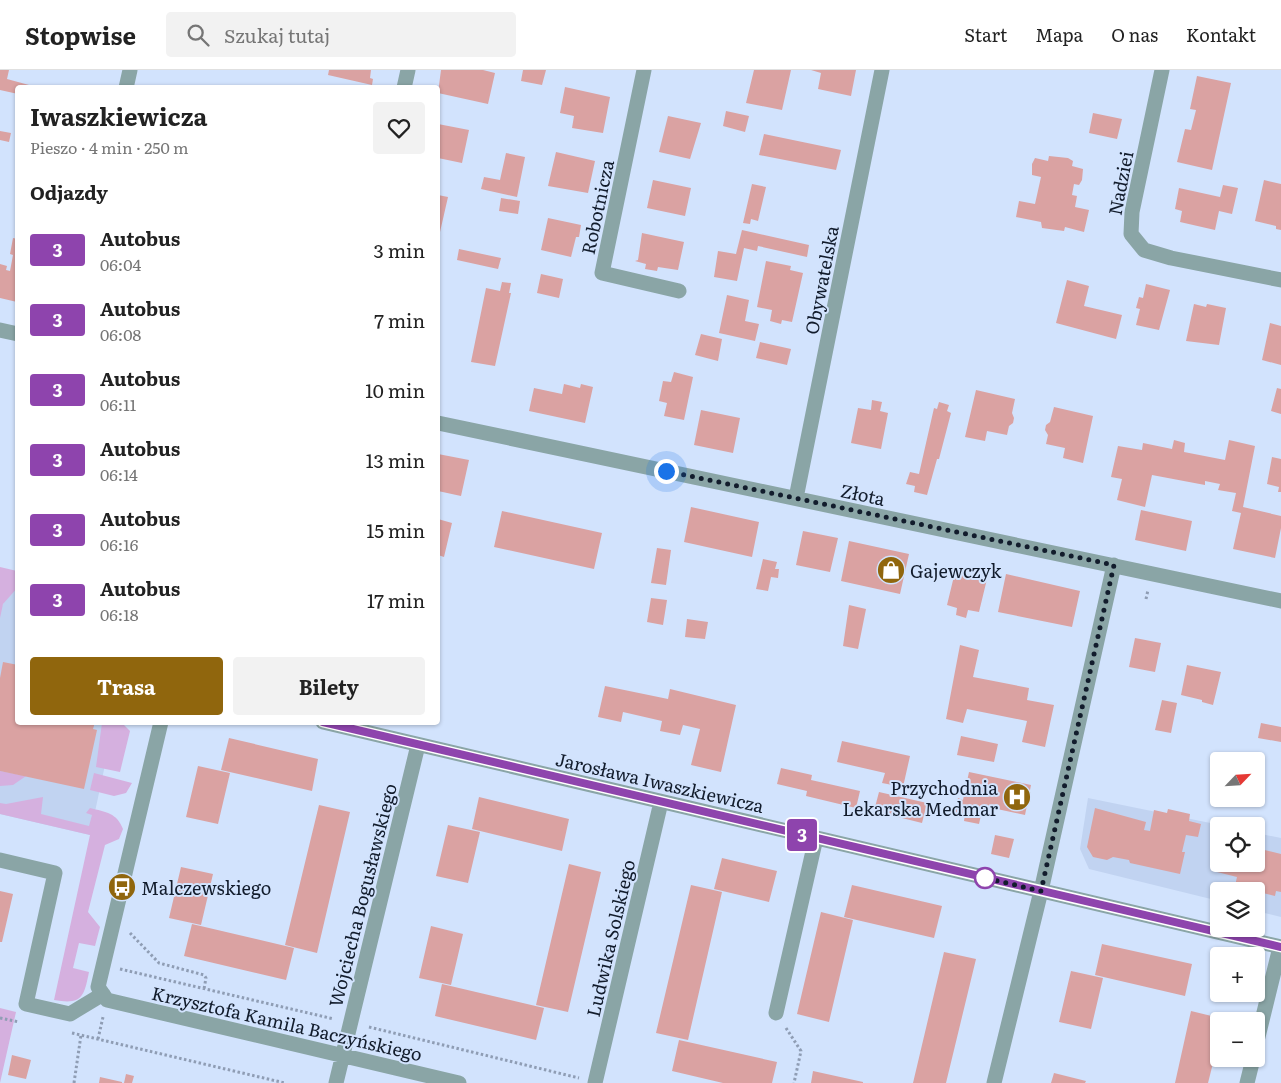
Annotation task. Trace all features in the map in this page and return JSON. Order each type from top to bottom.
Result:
[{"type":"street","points":[[127,85],[130,70]]},
{"type":"street","points":[[405,85],[408,70]]},
{"type":"street","name":"Robotnicza","points":[[644,70],[602,273],[680,291]]},
{"type":"street","name":"Obywatelska","points":[[796,498],[882,70]]},
{"type":"street","name":"Nadziei","points":[[1162,70],[1132,212],[1130,234],[1144,250],[1171,258],[1281,280]]},
{"type":"street","points":[[0,330],[15,333]]},
{"type":"street","name":"Złota","points":[[440,423],[1281,601]]},
{"type":"street","points":[[994,1083],[1041,891],[1114,565]]},
{"type":"street","points":[[0,860],[55,873],[26,1004],[70,1014],[105,997],[98,987],[160,725]]},
{"type":"street","name":"Jarosława Iwaszkiewicza","points":[[335,725],[1280,947]]},
{"type":"street","name":"Wojciecha Bogusławskiego","points":[[336,1083],[418,745]]},
{"type":"street","name":"Ludwika Solskiego","points":[[596,1083],[661,802]]},
{"type":"street","points":[[776,1013],[816,838]]},
{"type":"street","points":[[1264,1012],[1280,947]]},
{"type":"street","name":"Krzysztofa Kamila Baczyńskiego","points":[[105,997],[459,1083]]},
{"type":"street","points":[[1247,1083],[1251,1067]]},
{"type":"path","points":[[125,927],[159,963],[204,976],[206,978],[204,989]]},
{"type":"path","points":[[776,1013],[800,1051],[794,1083]]},
{"type":"path","points":[[70,1033],[285,1083]]},
{"type":"path","points":[[74,1083],[81,1035]]},
{"type":"shaded area","points":[[0,567],[15,571],[15,590],[3,604],[0,618]]},
{"type":"shaded area","points":[[15,576],[15,725],[114,725],[90,835],[0,814],[0,611]]},
{"type":"shaded area","points":[[102,725],[124,725],[130,731],[120,772],[96,767]]},
{"type":"shaded area","points":[[0,771],[26,776],[13,785],[0,786]]},
{"type":"shaded area","points":[[94,773],[132,783],[126,793],[114,796],[90,790]]},
{"type":"shaded area","points":[[43,797],[41,814],[89,826],[92,815],[86,813],[90,808],[114,816],[123,829],[119,839],[105,845],[88,912],[100,927],[95,946],[79,943],[73,968],[89,972],[83,993],[76,1000],[71,1001],[54,1000],[90,835],[0,814],[0,803],[6,804]]},
{"type":"shaded area","points":[[1088,798],[1210,823],[1210,872],[1265,872],[1265,835],[1281,838],[1281,917],[1265,913],[1265,882],[1210,882],[1210,899],[1089,869],[1080,849]]},
{"type":"shaded area","points":[[0,1008],[16,1012],[0,1083]]},
{"type":"building","points":[[0,70],[9,70],[7,79],[29,85],[15,85],[15,93],[0,90]]},
{"type":"building","points":[[329,70],[371,70],[370,78],[373,79],[372,85],[328,75]]},
{"type":"building","points":[[441,70],[483,70],[495,73],[488,104],[440,93]]},
{"type":"building","points":[[523,70],[546,70],[542,85],[521,81]]},
{"type":"building","points":[[754,70],[791,70],[782,110],[746,103]]},
{"type":"building","points":[[811,70],[856,70],[851,96],[818,89],[821,73]]},
{"type":"building","points":[[1197,76],[1231,83],[1212,170],[1177,162],[1185,129],[1191,130],[1196,110],[1190,109]]},
{"type":"building","points":[[565,87],[610,97],[603,133],[572,128],[574,116],[560,113]]},
{"type":"building","points":[[726,111],[749,116],[745,132],[723,126]]},
{"type":"building","points":[[1093,113],[1122,119],[1117,139],[1089,133]]},
{"type":"building","points":[[668,116],[701,123],[690,159],[659,152]]},
{"type":"building","points":[[440,124],[469,130],[462,163],[440,158]]},
{"type":"building","points":[[0,131],[11,133],[9,142],[0,140]]},
{"type":"building","points":[[764,134],[841,150],[836,170],[759,155]]},
{"type":"building","points":[[556,152],[595,161],[588,193],[548,186]]},
{"type":"building","points":[[506,153],[525,157],[517,197],[481,189],[484,177],[500,180]]},
{"type":"building","points":[[1049,156],[1068,158],[1073,161],[1072,166],[1083,169],[1082,180],[1079,185],[1074,184],[1072,195],[1077,196],[1075,207],[1089,210],[1084,232],[1065,227],[1064,231],[1042,228],[1041,222],[1016,217],[1019,201],[1035,204],[1041,177],[1032,175],[1032,164],[1035,158],[1048,161]]},
{"type":"building","points":[[653,180],[691,188],[685,216],[647,208]]},
{"type":"building","points":[[1264,180],[1281,184],[1281,230],[1276,229],[1276,226],[1255,221]]},
{"type":"building","points":[[752,184],[766,187],[758,221],[751,219],[750,224],[743,223]]},
{"type":"building","points":[[1223,185],[1238,188],[1232,214],[1219,211],[1215,230],[1180,222],[1182,211],[1175,209],[1179,188],[1220,197]]},
{"type":"building","points":[[440,195],[448,197],[440,232]]},
{"type":"building","points":[[501,198],[520,201],[518,214],[499,211]]},
{"type":"building","points":[[548,218],[581,225],[579,237],[576,237],[571,257],[541,250]]},
{"type":"building","points":[[742,230],[809,245],[807,257],[758,246],[757,251],[744,248],[737,281],[714,277],[718,251],[736,254]]},
{"type":"building","points":[[642,233],[684,242],[678,270],[658,267],[657,271],[645,269],[646,264],[635,261],[638,260]]},
{"type":"building","points":[[13,238],[15,238],[15,302],[0,298],[0,264],[7,266],[6,270],[10,271],[13,255],[10,254]]},
{"type":"building","points":[[459,249],[501,258],[498,269],[457,260]]},
{"type":"building","points":[[766,261],[791,266],[790,270],[803,273],[792,322],[782,320],[781,324],[770,321],[772,310],[757,307]]},
{"type":"building","points":[[541,274],[563,279],[559,298],[537,293]]},
{"type":"building","points":[[1067,280],[1089,286],[1084,306],[1122,315],[1116,339],[1056,323]]},
{"type":"building","points":[[502,282],[511,283],[509,293],[511,293],[495,366],[471,362],[486,288],[500,291]]},
{"type":"building","points":[[1146,284],[1170,290],[1159,330],[1136,325],[1140,309],[1136,308],[1139,297],[1143,298]]},
{"type":"building","points":[[727,295],[749,300],[745,321],[759,324],[755,341],[719,333]]},
{"type":"building","points":[[1194,304],[1206,307],[1207,304],[1226,308],[1219,345],[1186,341]]},
{"type":"building","points":[[1270,323],[1281,326],[1281,365],[1262,360]]},
{"type":"building","points":[[701,334],[722,339],[718,361],[695,355]]},
{"type":"building","points":[[760,342],[791,349],[787,365],[756,358]]},
{"type":"building","points":[[674,372],[693,377],[684,420],[664,416],[667,403],[659,401],[663,381],[671,382]]},
{"type":"building","points":[[564,384],[580,388],[581,384],[593,387],[585,423],[529,411],[534,388],[562,394]]},
{"type":"building","points":[[1277,388],[1281,389],[1281,414],[1271,411]]},
{"type":"building","points":[[976,390],[1015,399],[1012,413],[1013,423],[1009,426],[1007,435],[987,431],[985,441],[965,437]]},
{"type":"building","points":[[872,400],[882,402],[880,411],[888,413],[881,449],[851,443],[858,408],[871,410]]},
{"type":"building","points":[[939,402],[949,405],[947,411],[951,413],[927,495],[914,492],[915,486],[906,484],[910,472],[919,474],[934,408],[937,409]]},
{"type":"building","points":[[1054,407],[1093,416],[1083,463],[1063,458],[1065,448],[1046,444],[1048,435],[1045,430],[1046,425],[1050,422]]},
{"type":"building","points":[[701,410],[740,418],[733,453],[694,445]]},
{"type":"building","points":[[1174,440],[1185,443],[1184,452],[1225,460],[1229,440],[1255,446],[1243,507],[1281,516],[1281,528],[1275,558],[1233,549],[1241,513],[1232,511],[1236,493],[1218,490],[1220,484],[1205,481],[1205,485],[1152,475],[1145,507],[1117,500],[1122,479],[1111,477],[1118,446],[1142,450],[1143,443],[1172,449]]},
{"type":"building","points":[[440,454],[469,460],[461,496],[440,491]]},
{"type":"building","points":[[1272,457],[1281,459],[1281,492],[1278,492],[1279,487],[1267,484]]},
{"type":"building","points":[[691,507],[759,522],[752,557],[684,542]]},
{"type":"building","points":[[1141,510],[1192,521],[1186,551],[1135,540]]},
{"type":"building","points":[[502,511],[602,533],[594,569],[494,547]]},
{"type":"building","points":[[440,520],[452,523],[444,557],[440,556]]},
{"type":"building","points":[[803,531],[838,538],[830,572],[796,565]]},
{"type":"building","points":[[849,541],[909,554],[900,594],[841,581]]},
{"type":"building","points":[[657,548],[671,550],[666,585],[651,583]]},
{"type":"building","points":[[763,559],[777,562],[775,569],[779,569],[778,578],[771,577],[768,591],[756,589]]},
{"type":"building","points":[[955,572],[987,579],[979,612],[968,610],[966,618],[956,615],[957,608],[947,605]]},
{"type":"building","points":[[1006,574],[1080,591],[1072,627],[998,612]]},
{"type":"building","points":[[651,598],[667,600],[663,625],[647,622]]},
{"type":"building","points":[[849,605],[866,609],[858,649],[843,646]]},
{"type":"building","points":[[687,619],[708,622],[705,639],[685,637]]},
{"type":"building","points":[[1135,638],[1161,643],[1155,672],[1129,667]]},
{"type":"building","points":[[960,645],[979,650],[973,677],[1029,688],[1027,700],[1054,705],[1045,747],[1022,742],[1027,721],[967,709],[963,723],[946,719]]},
{"type":"building","points":[[3,662],[15,664],[15,725],[94,725],[93,729],[97,730],[84,789],[0,771],[0,678]]},
{"type":"building","points":[[1187,665],[1221,672],[1213,705],[1181,695]]},
{"type":"building","points":[[605,686],[668,699],[670,689],[736,705],[721,772],[691,765],[700,729],[683,725],[680,735],[660,731],[662,721],[623,712],[621,722],[598,717]]},
{"type":"building","points":[[1162,700],[1177,703],[1171,733],[1155,730]]},
{"type":"building","points":[[1261,723],[1281,727],[1281,742],[1258,738]]},
{"type":"building","points":[[961,736],[998,744],[994,762],[957,755]]},
{"type":"building","points":[[229,738],[318,759],[312,791],[221,770]]},
{"type":"building","points":[[842,741],[910,756],[903,787],[882,783],[885,773],[837,762]]},
{"type":"building","points":[[198,766],[230,773],[218,824],[186,817]]},
{"type":"building","points":[[781,768],[812,775],[811,780],[860,791],[856,808],[806,796],[807,791],[777,784]]},
{"type":"building","points":[[969,772],[1031,785],[1025,815],[983,806],[979,824],[964,821],[965,815],[955,812],[958,798],[963,800]]},
{"type":"building","points":[[879,792],[927,803],[922,823],[874,811]]},
{"type":"building","points":[[479,797],[569,819],[562,851],[472,829]]},
{"type":"building","points":[[319,805],[350,812],[317,953],[285,945]]},
{"type":"building","points":[[1095,808],[1146,822],[1144,830],[1150,831],[1154,810],[1167,813],[1168,809],[1190,814],[1189,821],[1201,824],[1198,837],[1186,835],[1182,852],[1185,852],[1180,874],[1130,863],[1129,860],[1113,857],[1107,860],[1093,857],[1087,847]]},
{"type":"building","points":[[448,825],[480,832],[468,883],[436,876]]},
{"type":"building","points":[[995,835],[1014,839],[1009,858],[991,854]]},
{"type":"building","points":[[1265,850],[1281,854],[1281,892],[1276,891],[1275,896],[1265,894],[1265,882],[1236,882],[1237,877],[1217,872],[1265,872]]},
{"type":"building","points":[[722,858],[777,871],[769,902],[714,889]]},
{"type":"building","points":[[569,864],[601,872],[568,1012],[536,1005]]},
{"type":"building","points":[[181,867],[213,874],[201,925],[169,918]]},
{"type":"building","points":[[691,885],[722,892],[688,1040],[656,1033]]},
{"type":"building","points":[[852,885],[942,906],[934,938],[844,917]]},
{"type":"building","points":[[0,891],[13,894],[2,942],[0,942]]},
{"type":"building","points":[[821,912],[853,920],[829,1022],[797,1014]]},
{"type":"building","points":[[192,924],[294,948],[286,980],[184,956]]},
{"type":"building","points":[[431,926],[463,934],[451,985],[419,978]]},
{"type":"building","points":[[1102,944],[1192,964],[1185,996],[1095,975]]},
{"type":"building","points":[[944,952],[976,959],[946,1083],[913,1083]]},
{"type":"building","points":[[1071,971],[1103,978],[1091,1029],[1059,1022]]},
{"type":"building","points":[[442,984],[544,1008],[536,1040],[435,1016]]},
{"type":"building","points":[[1191,1011],[1210,1016],[1210,1067],[1212,1067],[1208,1083],[1175,1083]]},
{"type":"building","points":[[679,1040],[777,1062],[772,1083],[723,1083],[672,1071]]},
{"type":"building","points":[[12,1055],[31,1060],[26,1079],[8,1075]]},
{"type":"building","points":[[813,1071],[863,1082],[863,1083],[811,1083]]},
{"type":"building","points":[[1054,1073],[1086,1081],[1085,1083],[1051,1083]]},
{"type":"building","points":[[126,1074],[134,1076],[132,1083],[124,1083]]},
{"type":"building","points":[[100,1077],[122,1082],[122,1083],[99,1083]]},
{"type":"bus line","name":"3","points":[[336,725],[1281,947]]},
{"type":"place","name":"Gajewczyk","points":[[891,570]]},
{"type":"place","name":"Przychodnia Lekarska Medmar","points":[[1017,797]]},
{"type":"place","name":"Malczewskiego","points":[[122,887]]},
{"type":"route","points":[[666,471],[1114,565],[1041,891],[985,878]]}]
